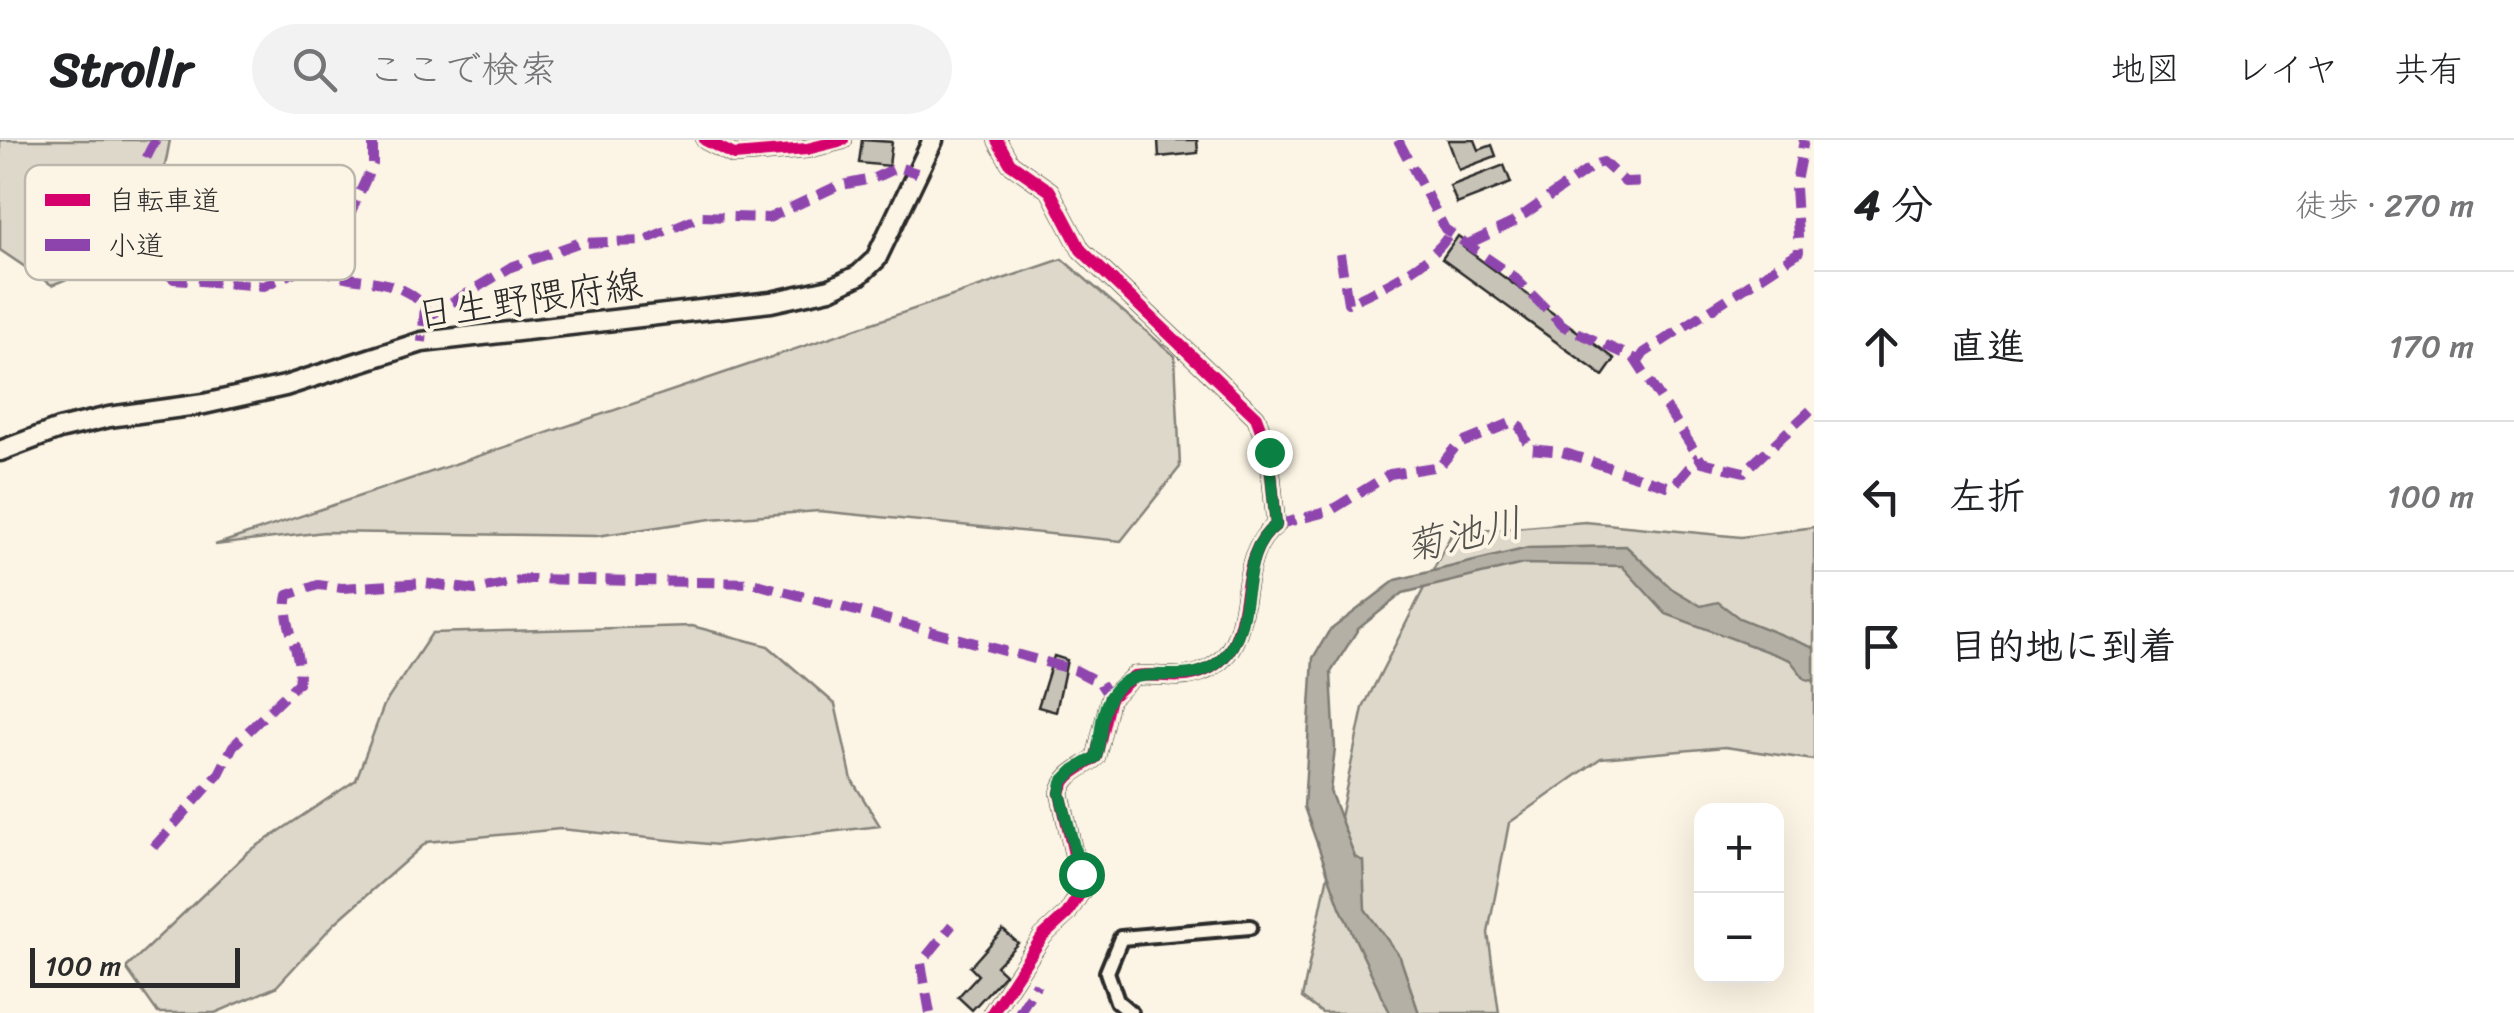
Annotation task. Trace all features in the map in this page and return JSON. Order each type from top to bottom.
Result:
[{"type":"main road","name":"日生野隈府線","points":[[0,451],[59,429],[109,417],[204,404],[285,386],[422,342],[771,302],[830,289],[858,276],[876,259],[933,140]]},
{"type":"street","points":[[706,140],[734,155],[807,149],[843,140]]},
{"type":"street","points":[[992,1013],[1043,936],[1067,914],[1082,890],[1060,793],[1062,782],[1096,757],[1110,698],[1134,676],[1179,678],[1220,661],[1236,642],[1256,551],[1276,525],[1269,452],[1256,417],[1081,250],[1050,191],[1010,163],[997,140]]},
{"type":"street","points":[[1131,1013],[1117,1002],[1107,972],[1121,938],[1250,926]]},
{"type":"shaded area","points":[[0,140],[170,140],[165,165],[25,165],[25,267],[0,250]]},
{"type":"shaded area","points":[[1062,259],[1175,356],[1180,467],[1121,541],[819,511],[711,519],[597,536],[324,532],[215,545]]},
{"type":"shaded area","points":[[1585,522],[1741,537],[1814,527],[1814,760],[1725,747],[1601,758],[1509,823],[1488,933],[1499,1013],[1322,1013],[1302,998],[1363,708],[1452,533]]},
{"type":"shaded area","points":[[1626,546],[1671,588],[1701,606],[1718,602],[1739,618],[1814,648],[1814,681],[1805,679],[1790,660],[1666,614],[1622,566],[1523,564],[1403,593],[1358,629],[1331,672],[1335,748],[1330,791],[1355,857],[1363,861],[1365,909],[1400,957],[1419,1013],[1390,1013],[1340,907],[1304,807],[1313,658],[1329,631],[1396,580],[1528,548]]},
{"type":"shaded area","points":[[692,626],[768,646],[835,704],[852,780],[880,826],[718,845],[560,829],[427,842],[335,923],[276,987],[215,1013],[158,1013],[126,968],[248,852],[356,780],[384,705],[432,633]]},
{"type":"building","points":[[862,140],[892,142],[889,166],[859,163]]},
{"type":"building","points":[[1158,140],[1197,140],[1198,153],[1159,157]]},
{"type":"building","points":[[1448,140],[1475,140],[1479,150],[1492,145],[1496,156],[1459,170]]},
{"type":"building","points":[[1504,165],[1511,183],[1457,204],[1450,186]]},
{"type":"building","points":[[1458,236],[1466,242],[1463,247],[1615,359],[1603,376],[1442,259]]},
{"type":"building","points":[[1054,656],[1067,660],[1056,712],[1038,707]]},
{"type":"building","points":[[1003,930],[1018,943],[996,966],[1005,974],[972,1010],[958,997],[978,975],[970,967]]},
{"type":"marked path","points":[[143,165],[156,140]]},
{"type":"marked path","points":[[355,203],[373,164],[373,140]]},
{"type":"marked path","points":[[1398,140],[1445,229],[1513,276],[1563,326],[1634,358],[1702,462],[1744,472],[1814,407]]},
{"type":"marked path","points":[[1638,362],[1644,353],[1799,252],[1795,187],[1804,140]]},
{"type":"marked path","points":[[1470,243],[1512,223],[1596,164],[1603,162],[1625,182],[1648,181]]},
{"type":"marked path","points":[[426,318],[511,267],[578,243],[642,241],[701,216],[769,218],[837,186],[872,179],[898,167],[917,173]]},
{"type":"marked path","points":[[1340,254],[1348,303],[1419,264],[1451,231]]},
{"type":"marked path","points":[[355,279],[399,288],[425,306],[422,342]]},
{"type":"marked path","points":[[187,280],[264,286],[277,280]]},
{"type":"marked path","points":[[1276,525],[1330,511],[1390,474],[1440,466],[1457,445],[1513,422],[1520,427],[1530,449],[1562,452],[1667,486],[1676,483],[1699,456]]},
{"type":"marked path","points":[[154,847],[219,774],[233,746],[298,683],[298,660],[287,617],[288,595],[318,585],[342,588],[424,583],[475,590],[530,579],[753,583],[1075,670],[1100,683],[1110,698]]},
{"type":"marked path","points":[[930,1013],[921,963],[952,925]]},
{"type":"marked path","points":[[1019,1013],[1037,984]]},
{"type":"cycle path","points":[[705,140],[734,155],[807,149],[843,140]]},
{"type":"cycle path","points":[[992,1013],[1043,936],[1067,914],[1082,890],[1060,793],[1070,776],[1096,757],[1110,698],[1134,676],[1188,676],[1218,663],[1231,647],[1239,627],[1252,561],[1261,541],[1276,525],[1269,452],[1256,417],[1081,250],[1050,191],[1010,163],[997,140]]},
{"type":"route","points":[[1081,874],[1060,793],[1062,782],[1096,757],[1102,740],[1099,731],[1110,698],[1122,682],[1148,674],[1179,678],[1201,672],[1220,661],[1236,642],[1256,551],[1266,532],[1276,525],[1269,452]]},
{"type":"water label","name":"菊池川","points":[[1463,534]]}]
